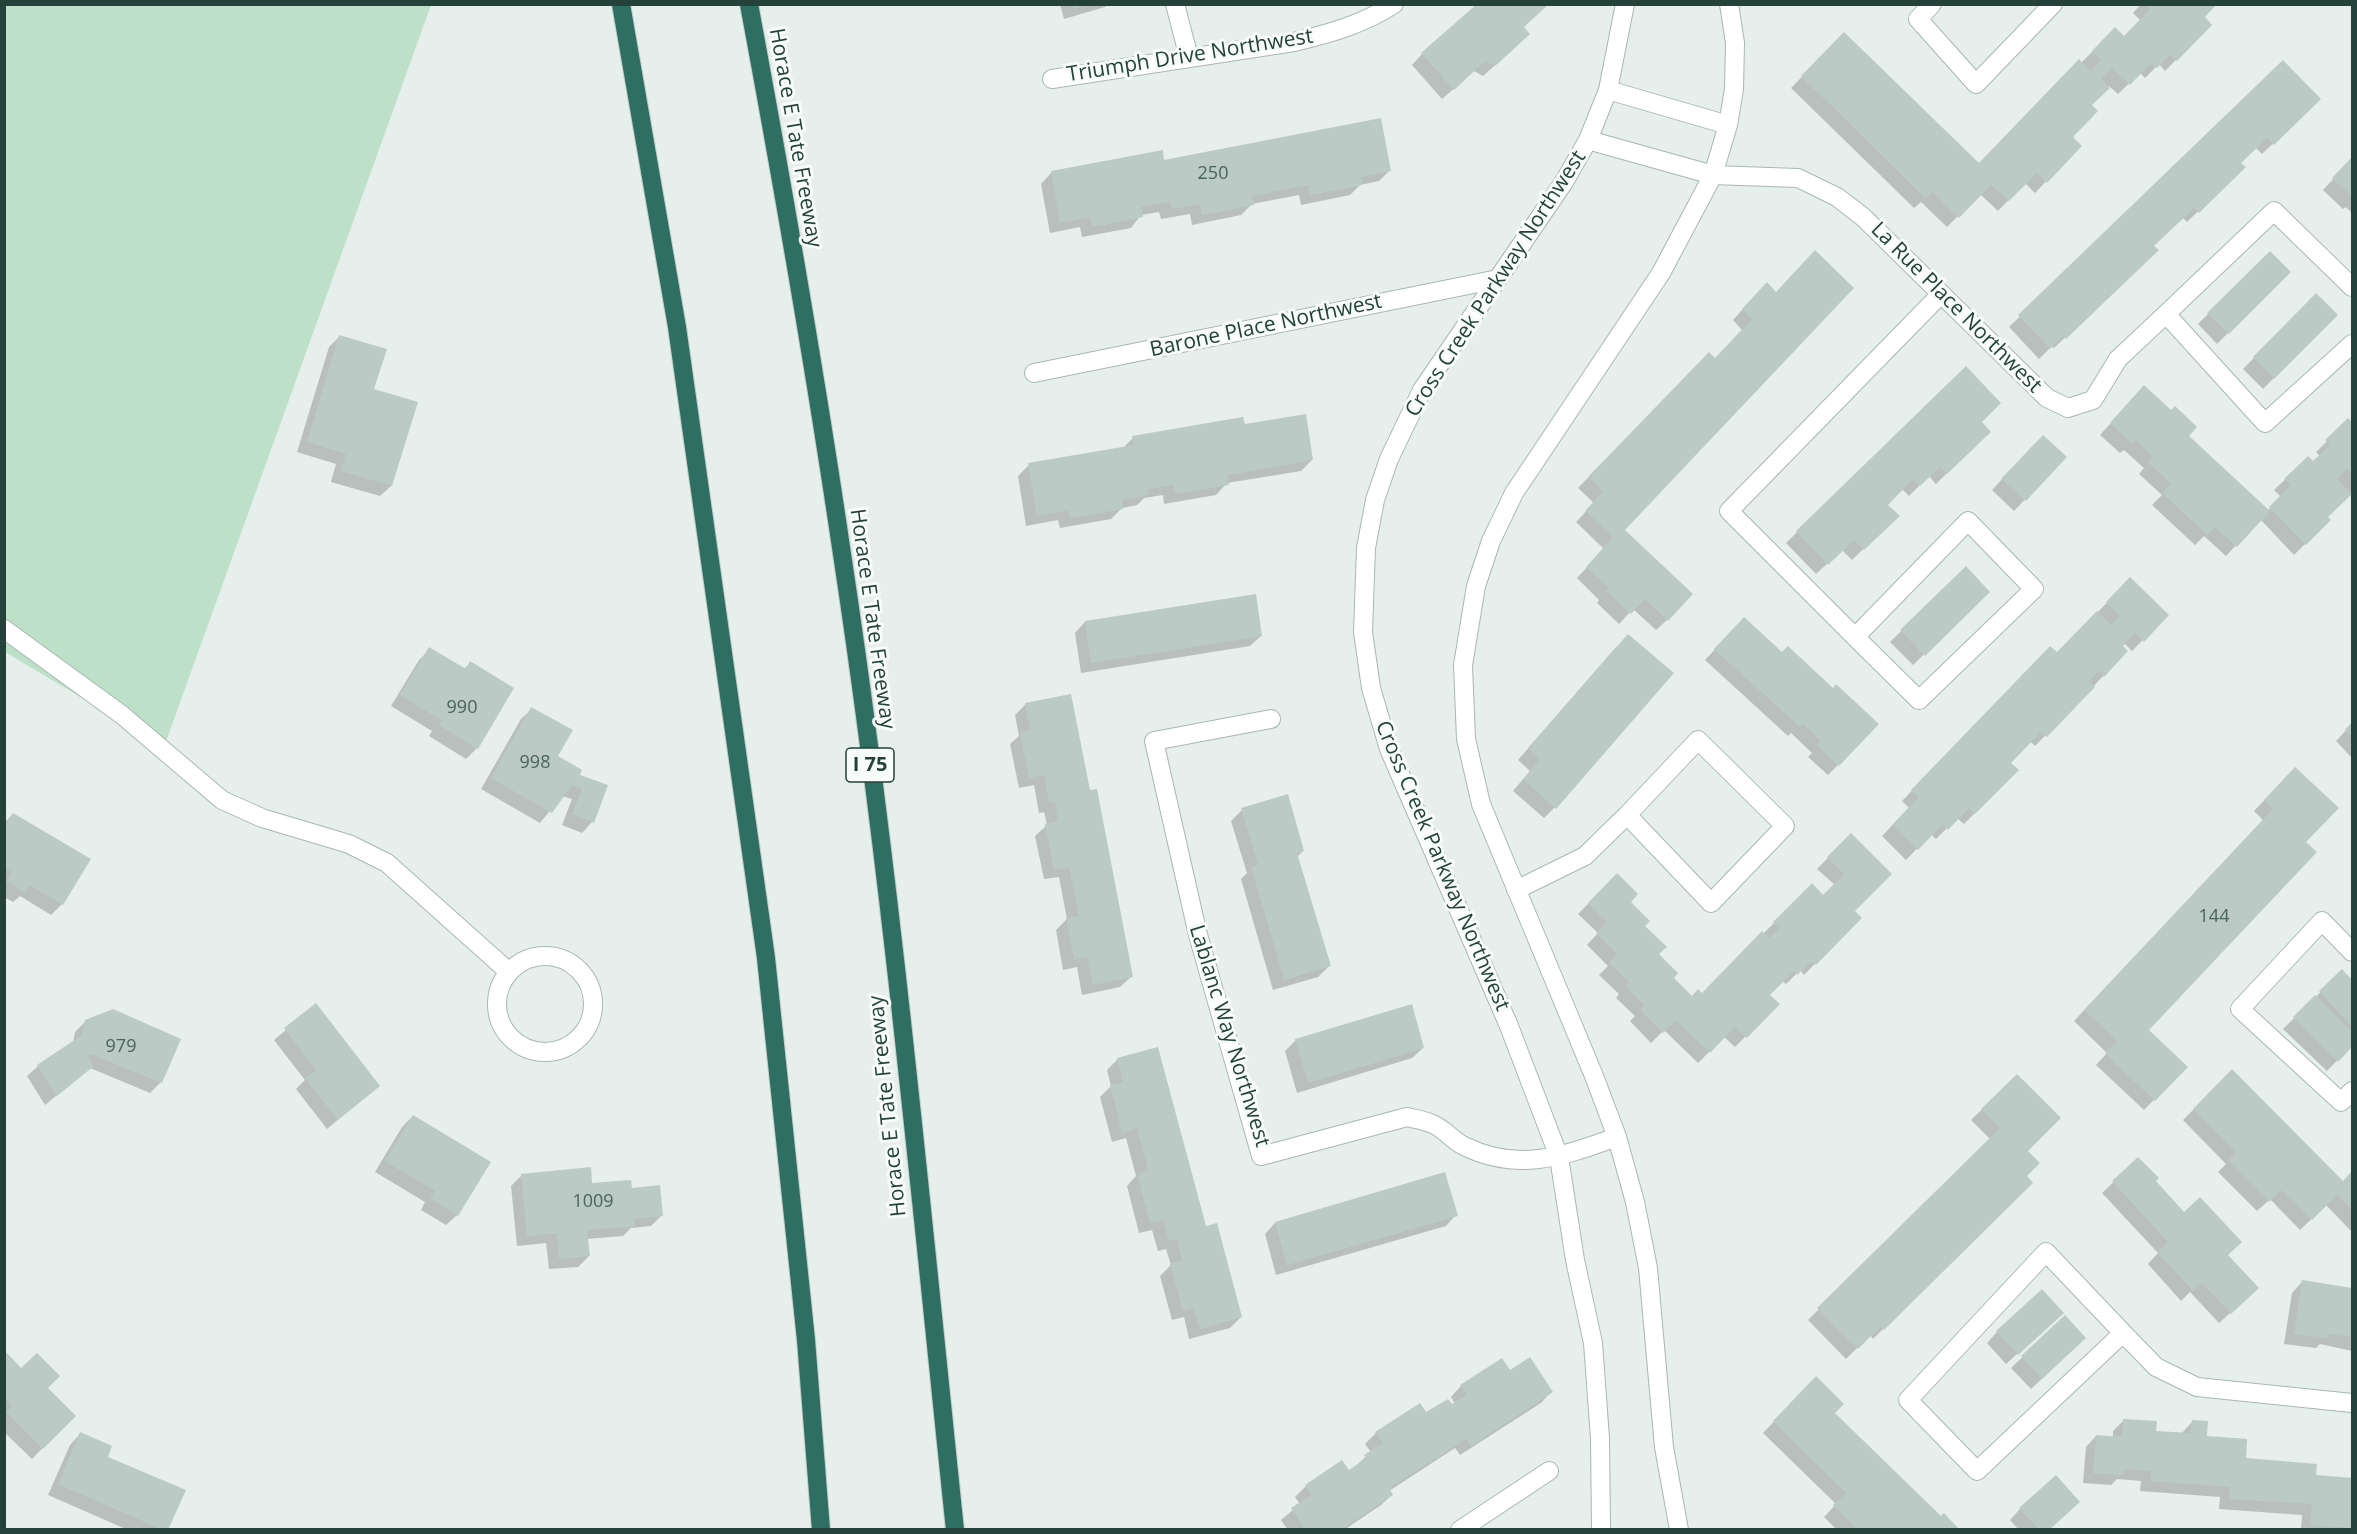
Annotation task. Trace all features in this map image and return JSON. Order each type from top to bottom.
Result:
[{"type":"highway","points":[[621,4],[677,327],[766,958],[806,1340],[821,1530]]},
{"type":"highway","name":"Horace E Tate Freeway","points":[[748,4],[777,154],[842,555],[894,955],[955,1530]]},
{"type":"street","points":[[1175,4],[1189,58]]},
{"type":"street","name":"Triumph Drive Northwest","points":[[1052,79],[1294,42],[1332,33],[1382,12],[1394,4]]},
{"type":"street","name":"Cross Creek Parkway Northwest","points":[[1601,1530],[1600,1438],[1593,1343],[1575,1260],[1559,1157],[1509,1026],[1389,749],[1371,688],[1363,632],[1366,548],[1376,500],[1389,459],[1422,390],[1564,182],[1588,140],[1608,90],[1625,4]]},
{"type":"street","points":[[1679,1530],[1664,1447],[1648,1268],[1635,1202],[1617,1137],[1594,1076],[1481,804],[1467,739],[1463,665],[1476,586],[1491,541],[1514,493],[1661,273],[1713,175],[1728,125],[1734,89],[1735,43],[1729,4]]},
{"type":"street","points":[[1932,4],[1918,19],[1976,84],[2053,4]]},
{"type":"street","points":[[1608,90],[1728,125]]},
{"type":"street","name":"La Rue Place Northwest","points":[[1588,140],[1713,175],[1798,178],[1837,197],[1863,217],[2047,398],[2068,408],[2093,400],[2118,359],[2274,212],[2352,287]]},
{"type":"street","name":"Barone Place Northwest","points":[[1034,373],[1498,279]]},
{"type":"street","points":[[1855,637],[1968,521],[2034,589],[1919,700],[1855,637],[1729,511],[1941,294]]},
{"type":"street","points":[[2166,314],[2265,423],[2352,344]]},
{"type":"street","points":[[4,629],[122,716],[222,800],[262,818],[349,844],[387,863],[509,972]]},
{"type":"street","name":"Lablanc Way Northwest","points":[[1270,719],[1154,741],[1198,935],[1261,1156],[1407,1117],[1431,1123],[1462,1145],[1490,1158],[1520,1161],[1559,1157],[1617,1137]]},
{"type":"street","points":[[1516,890],[1585,856],[1698,740],[1785,826],[1711,903],[1627,815]]},
{"type":"street","points":[[2352,952],[2322,921],[2240,1009],[2341,1102],[2352,1091]]},
{"type":"street","points":[[539,956],[557,957],[572,964],[584,975],[593,995],[592,1017],[581,1037],[564,1049],[540,1052],[520,1045],[502,1027],[498,993],[509,972],[524,961],[539,956]]},
{"type":"street","points":[[2124,1333],[1977,1471],[1908,1400],[2046,1252],[2124,1333],[2156,1367],[2197,1387],[2352,1403]]},
{"type":"street","points":[[1460,1530],[1549,1471]]},
{"type":"green space","points":[[5,5],[431,5],[164,747],[5,652]]},
{"type":"building","points":[[1073,4],[1089,4],[1089,5],[1074,9]]},
{"type":"building","points":[[1477,4],[1549,4],[1524,27],[1530,34],[1495,66],[1485,61],[1454,90],[1421,53]]},
{"type":"building","points":[[2146,4],[2217,4],[2205,17],[2212,25],[2177,61],[2170,55],[2157,68],[2151,63],[2130,85],[2112,68],[2101,79],[2110,88],[2092,105],[2098,111],[2073,137],[2082,146],[2047,183],[2037,173],[2009,201],[1991,185],[1959,218],[1933,192],[1926,199],[1801,76],[1844,32],[1979,163],[2079,59],[2090,71],[2101,60],[2092,51],[2115,27],[2124,36],[2150,9]]},
{"type":"building","points":[[2283,60],[2321,99],[2274,145],[2267,138],[2241,163],[2246,167],[2199,213],[2194,208],[2154,246],[2159,250],[2066,339],[2063,336],[2050,349],[2018,315]]},
{"type":"building","points":[[1381,118],[1391,171],[1361,177],[1362,185],[1311,195],[1309,185],[1252,196],[1254,205],[1202,215],[1200,204],[1172,209],[1170,202],[1141,207],[1143,217],[1092,227],[1090,217],[1060,223],[1051,171],[1163,150],[1164,160]]},
{"type":"building","points":[[2352,157],[2352,197],[2332,178]]},
{"type":"building","points":[[1815,250],[1854,288],[1625,530],[1693,594],[1668,621],[1645,599],[1631,614],[1606,591],[1609,588],[1586,567],[1613,537],[1585,511],[1603,491],[1588,477],[1709,352],[1715,358],[1752,319],[1742,309],[1767,282],[1776,292]]},
{"type":"building","points":[[2270,251],[2291,272],[2229,334],[2207,313]]},
{"type":"building","points":[[2316,293],[2338,315],[2274,379],[2253,357]]},
{"type":"building","points":[[339,335],[387,349],[374,389],[418,402],[392,486],[341,471],[346,454],[307,442]]},
{"type":"building","points":[[1966,366],[2001,403],[1982,422],[1991,432],[1947,474],[1940,467],[1920,486],[1913,479],[1888,505],[1900,516],[1864,550],[1854,540],[1828,565],[1796,531]]},
{"type":"building","points":[[2144,385],[2171,410],[2175,406],[2197,427],[2189,436],[2270,511],[2237,547],[2215,527],[2207,535],[2162,493],[2171,483],[2148,463],[2153,457],[2135,440],[2132,444],[2110,423]]},
{"type":"building","points":[[1306,414],[1313,460],[1227,475],[1229,485],[1175,494],[1173,485],[1148,489],[1149,495],[1122,500],[1123,509],[1070,518],[1069,510],[1037,516],[1028,463],[1134,445],[1132,436],[1243,417],[1245,424]]},
{"type":"building","points":[[2348,418],[2352,420],[2352,474],[2347,468],[2337,479],[2352,494],[2328,517],[2331,520],[2306,545],[2269,507],[2291,485],[2284,479],[2308,456],[2313,461],[2330,445],[2325,440]]},
{"type":"building","points":[[2043,435],[2067,457],[2026,501],[2001,479]]},
{"type":"building","points":[[1966,566],[1990,592],[1925,656],[1900,630]]},
{"type":"building","points":[[2130,577],[2169,615],[2144,642],[2135,633],[2123,646],[2128,651],[2104,677],[2098,671],[2089,681],[2095,687],[2047,737],[2041,732],[2011,763],[2019,770],[1975,814],[1969,808],[1948,830],[1943,824],[1918,850],[1892,825],[1919,797],[1911,790],[2050,646],[2057,652],[2097,611],[2111,625],[2120,616],[2106,602]]},
{"type":"building","points":[[1256,594],[1262,636],[1091,663],[1085,621]]},
{"type":"building","points":[[1744,617],[1782,652],[1788,646],[1833,688],[1836,684],[1879,724],[1839,766],[1817,745],[1821,741],[1802,723],[1800,727],[1714,649]]},
{"type":"building","points":[[1628,634],[1674,673],[1556,809],[1523,779],[1540,759],[1528,748]]},
{"type":"building","points":[[429,647],[466,669],[470,661],[514,688],[478,749],[439,725],[441,720],[400,695]]},
{"type":"building","points":[[1071,694],[1090,790],[1097,789],[1133,977],[1093,985],[1087,957],[1074,960],[1066,918],[1079,916],[1069,867],[1054,870],[1045,824],[1058,821],[1055,802],[1049,803],[1044,775],[1029,778],[1020,732],[1030,730],[1025,703]]},
{"type":"building","points":[[531,707],[573,730],[558,756],[582,770],[580,775],[608,785],[594,823],[572,814],[582,789],[572,785],[552,813],[491,778]]},
{"type":"building","points":[[2352,722],[2352,737],[2345,730]]},
{"type":"building","points":[[2295,767],[2339,808],[2306,842],[2317,852],[2149,1030],[2188,1067],[2155,1101],[2105,1053],[2117,1041],[2084,1010],[2273,809],[2264,800]]},
{"type":"building","points":[[1288,794],[1304,851],[1297,853],[1331,966],[1284,980],[1251,867],[1258,865],[1241,808]]},
{"type":"building","points":[[13,813],[91,859],[63,905],[29,885],[25,893],[6,881],[12,872],[4,868],[4,827]]},
{"type":"building","points":[[1851,833],[1892,874],[1855,911],[1862,918],[1816,965],[1811,961],[1797,975],[1794,971],[1770,995],[1780,1004],[1747,1038],[1735,1027],[1710,1053],[1676,1020],[1663,1033],[1640,1010],[1644,1005],[1625,986],[1629,982],[1609,963],[1617,954],[1596,933],[1607,922],[1588,903],[1617,873],[1638,894],[1631,902],[1650,921],[1645,926],[1667,947],[1659,954],[1678,973],[1674,978],[1692,996],[1698,989],[1702,993],[1762,931],[1769,938],[1779,928],[1773,922],[1812,883],[1823,895],[1844,874],[1827,857]]},
{"type":"building","points":[[2342,969],[2352,980],[2352,1027],[2319,991]]},
{"type":"building","points":[[2315,995],[2352,1032],[2352,1047],[2338,1062],[2293,1017]]},
{"type":"building","points":[[316,1003],[380,1086],[338,1120],[305,1078],[316,1070],[284,1028]]},
{"type":"building","points":[[1412,1004],[1424,1048],[1308,1083],[1295,1039]]},
{"type":"building","points":[[113,1009],[181,1039],[162,1083],[91,1054],[87,1056],[94,1066],[57,1096],[37,1065],[82,1035],[85,1020]]},
{"type":"building","points":[[1158,1047],[1206,1226],[1217,1223],[1242,1317],[1200,1329],[1194,1308],[1183,1311],[1170,1264],[1182,1260],[1177,1239],[1169,1241],[1163,1220],[1150,1223],[1137,1174],[1148,1170],[1137,1128],[1122,1133],[1110,1085],[1123,1082],[1117,1058]]},
{"type":"building","points":[[2232,1069],[2343,1181],[2352,1171],[2352,1210],[2337,1195],[2312,1220],[2281,1190],[2269,1202],[2228,1161],[2236,1153],[2193,1109]]},
{"type":"building","points":[[2017,1074],[2061,1118],[2028,1151],[2040,1163],[2027,1176],[2033,1183],[1884,1330],[1881,1326],[1858,1349],[1817,1308],[2000,1128],[1981,1109]]},
{"type":"building","points":[[413,1115],[491,1162],[458,1216],[430,1198],[435,1191],[385,1161]]},
{"type":"building","points":[[2138,1157],[2159,1178],[2156,1181],[2184,1212],[2200,1197],[2242,1242],[2228,1255],[2259,1288],[2231,1314],[2202,1283],[2193,1291],[2157,1252],[2168,1242],[2112,1181]]},
{"type":"building","points":[[591,1167],[592,1183],[631,1180],[632,1188],[660,1185],[663,1216],[634,1219],[635,1226],[587,1230],[590,1256],[559,1259],[557,1233],[527,1236],[521,1174]]},
{"type":"building","points":[[1445,1172],[1458,1216],[1287,1265],[1275,1222]]},
{"type":"building","points":[[2302,1280],[2352,1288],[2352,1337],[2329,1334],[2328,1338],[2294,1334]]},
{"type":"building","points":[[2042,1289],[2064,1313],[2018,1355],[1996,1331]]},
{"type":"building","points":[[2065,1315],[2086,1338],[2042,1379],[2021,1356]]},
{"type":"building","points":[[7,1353],[21,1368],[37,1353],[60,1376],[48,1388],[76,1416],[43,1449],[6,1412],[12,1406],[4,1399],[4,1355]]},
{"type":"building","points":[[1530,1357],[1553,1392],[1471,1446],[1466,1439],[1389,1488],[1393,1495],[1340,1530],[1305,1530],[1291,1508],[1311,1495],[1305,1485],[1342,1460],[1349,1470],[1367,1458],[1364,1455],[1383,1443],[1375,1432],[1420,1403],[1426,1412],[1448,1399],[1452,1404],[1467,1395],[1460,1385],[1502,1358],[1510,1370]]},
{"type":"building","points":[[1816,1376],[1844,1404],[1835,1413],[1941,1516],[1944,1513],[1960,1530],[1858,1530],[1833,1505],[1846,1493],[1773,1421]]},
{"type":"building","points":[[2123,1419],[2157,1421],[2156,1431],[2190,1433],[2192,1420],[2208,1421],[2207,1436],[2247,1439],[2246,1458],[2317,1464],[2316,1475],[2352,1478],[2352,1528],[2310,1525],[2312,1504],[2229,1499],[2230,1487],[2150,1481],[2151,1471],[2124,1469],[2123,1475],[2093,1473],[2096,1435],[2122,1437]]},
{"type":"building","points":[[80,1432],[112,1446],[108,1457],[186,1490],[168,1530],[163,1530],[58,1484]]},
{"type":"building","points":[[2056,1475],[2080,1502],[2049,1530],[2039,1530],[2019,1508]]}]
